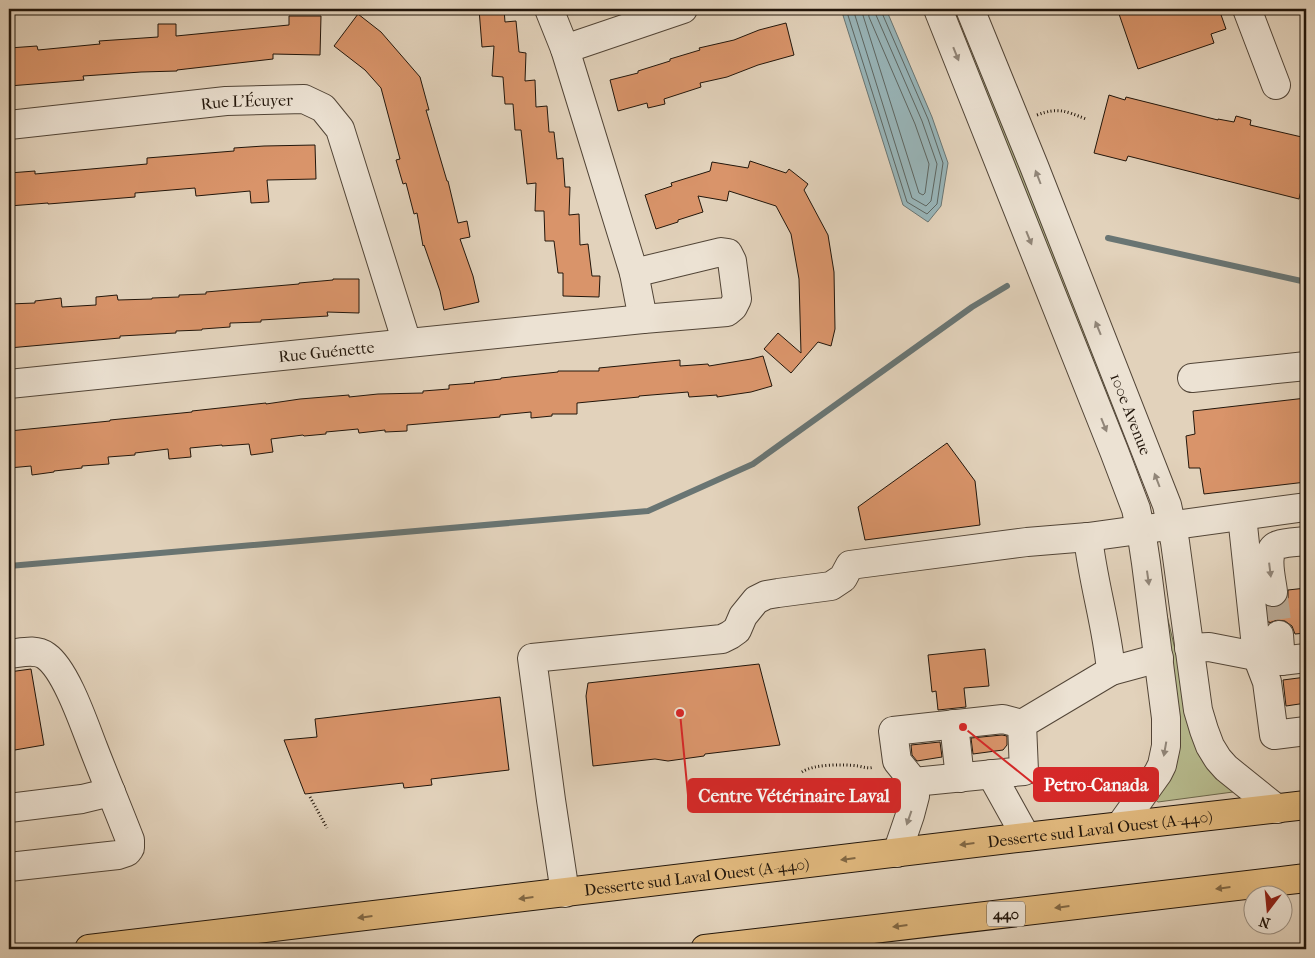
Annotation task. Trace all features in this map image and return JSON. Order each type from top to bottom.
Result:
[{"type":"main road","name":"Desserte sud Laval Ouest (A-440)","points":[[89,949],[1306,805]]},
{"type":"main road","name":"440","points":[[705,949],[1306,878]]},
{"type":"street","points":[[549,9],[565,48],[634,273],[643,319]]},
{"type":"street","points":[[565,48],[683,9]]},
{"type":"street","name":"100e Avenue","points":[[938,9],[1114,451],[1136,510],[1141,530],[1167,726],[1166,746],[1158,773],[1120,826]]},
{"type":"street","name":"100e Avenue","points":[[970,9],[1167,505],[1172,526],[1198,710],[1210,746],[1226,768],[1277,809]]},
{"type":"street","points":[[1247,9],[1276,85]]},
{"type":"street","name":"Rue L'Écuyer","points":[[9,125],[226,101],[304,99],[323,108],[340,129],[407,343]]},
{"type":"street","name":"Rue Guénette","points":[[9,384],[727,312],[737,299],[732,261],[728,253],[721,252],[634,273]]},
{"type":"street","points":[[1192,378],[1306,366]]},
{"type":"street","points":[[565,893],[532,658],[722,639],[737,630],[743,616],[756,600],[778,593],[831,586],[843,578],[850,565],[1027,542],[1088,537],[1306,507]]},
{"type":"street","points":[[1242,516],[1281,652],[1267,682],[1274,735],[1306,732]]},
{"type":"street","points":[[1088,537],[1090,558],[1110,651],[1111,671]]},
{"type":"street","points":[[1273,592],[1269,557],[1272,549],[1278,545],[1306,541]]},
{"type":"street","points":[[1189,648],[1209,647],[1281,652]]},
{"type":"street","points":[[9,654],[36,652],[46,656],[61,674],[76,706],[130,840],[130,848],[127,852],[118,855],[9,867]]},
{"type":"street","points":[[897,853],[915,796],[914,782],[897,761],[893,731],[1003,719],[1022,724],[1111,671],[1159,658]]},
{"type":"street","points":[[954,724],[960,778]]},
{"type":"street","points":[[914,782],[1024,771],[1022,724]]},
{"type":"street","points":[[991,774],[1026,838]]},
{"type":"street","points":[[9,808],[82,799],[111,792]]},
{"type":"path","points":[[1037,115],[1049,111],[1063,110],[1086,119]]},
{"type":"path","points":[[802,772],[807,768],[838,765],[872,768],[897,761]]},
{"type":"path","points":[[310,797],[327,828]]},
{"type":"green space","points":[[947,9],[962,9],[1132,447],[1103,399]]},
{"type":"green space","points":[[1165,607],[1192,721],[1234,789],[1233,792],[1158,802],[1154,799]]},
{"type":"water","points":[[841,9],[886,9],[932,117],[948,163],[941,206],[928,222],[903,205]]},
{"type":"building","points":[[479,9],[504,9],[505,22],[516,21],[519,52],[526,53],[525,81],[535,80],[536,107],[547,106],[549,132],[554,132],[557,159],[563,158],[565,187],[570,187],[569,215],[579,214],[580,245],[588,244],[592,276],[600,276],[599,297],[563,296],[563,273],[558,273],[554,241],[545,241],[544,211],[535,211],[536,183],[527,184],[521,130],[515,130],[513,104],[505,104],[503,77],[492,76],[494,46],[482,47]]},
{"type":"building","points":[[1133,9],[1219,9],[1226,29],[1211,34],[1214,43],[1138,69],[1119,14]]},
{"type":"building","points":[[358,14],[381,32],[420,77],[429,110],[426,110],[448,181],[458,223],[467,221],[470,237],[460,239],[473,276],[479,302],[444,310],[440,291],[423,246],[417,213],[414,214],[406,183],[403,184],[396,160],[400,159],[381,88],[365,70],[334,46]]},
{"type":"building","points":[[289,16],[321,16],[320,55],[273,54],[273,59],[177,71],[83,76],[84,80],[9,86],[9,48],[37,46],[38,50],[100,44],[99,41],[158,37],[158,24],[176,24],[176,36],[289,25]]},
{"type":"building","points":[[786,23],[794,55],[758,65],[727,77],[700,83],[701,87],[664,99],[665,104],[648,108],[647,103],[618,111],[610,80],[638,73],[638,71],[670,61],[670,59],[700,50],[699,48],[734,40],[759,30]]},
{"type":"building","points":[[1109,95],[1125,100],[1126,97],[1218,120],[1234,122],[1236,116],[1251,120],[1250,125],[1306,138],[1306,169],[1299,199],[1128,156],[1126,161],[1094,153]]},
{"type":"building","points":[[315,145],[316,179],[267,180],[269,202],[251,203],[250,191],[196,196],[195,188],[135,193],[135,197],[9,206],[9,173],[35,171],[35,174],[147,164],[147,158],[234,151],[234,148]]},
{"type":"building","points":[[750,161],[786,173],[789,169],[808,184],[804,190],[828,235],[834,272],[835,329],[831,346],[818,342],[791,373],[764,349],[778,333],[801,353],[799,279],[791,234],[776,206],[729,191],[727,201],[698,196],[703,212],[656,229],[645,195],[672,186],[671,183],[710,171],[712,162],[748,168]]},
{"type":"building","points":[[333,279],[359,279],[359,313],[327,312],[328,316],[230,323],[230,327],[9,348],[9,304],[35,303],[35,301],[61,298],[62,307],[96,305],[96,297],[117,295],[118,300],[179,297],[179,295],[206,294],[206,292],[299,284]]},
{"type":"building","points":[[763,356],[772,386],[751,392],[717,397],[717,395],[689,397],[688,392],[577,403],[577,414],[552,414],[552,416],[531,418],[531,412],[500,415],[500,417],[407,425],[407,431],[385,432],[385,430],[359,433],[358,429],[326,432],[326,434],[271,439],[273,452],[251,455],[249,444],[222,445],[190,448],[191,457],[169,459],[168,449],[135,453],[135,455],[108,457],[109,464],[82,466],[82,468],[32,475],[31,466],[9,468],[9,431],[300,399],[349,395],[349,397],[423,393],[423,391],[449,389],[449,385],[558,371],[599,371],[599,368],[680,360],[680,366],[708,364],[709,366]]},
{"type":"building","points":[[1306,398],[1306,482],[1204,494],[1200,468],[1189,468],[1186,436],[1195,434],[1193,411]]},
{"type":"building","points":[[947,443],[975,481],[980,525],[865,540],[858,507]]},
{"type":"building","points":[[1306,588],[1306,633],[1295,634],[1292,626],[1285,621],[1277,620],[1269,623],[1267,607],[1276,607],[1283,604],[1288,598],[1288,590]]},
{"type":"building","points":[[985,649],[989,686],[964,688],[966,707],[938,710],[936,691],[932,692],[928,655]]},
{"type":"building","points":[[759,664],[780,745],[705,754],[704,756],[668,761],[655,759],[593,766],[586,696],[588,683]]},
{"type":"building","points":[[31,669],[44,745],[9,751],[9,672]]},
{"type":"building","points":[[1306,677],[1306,703],[1286,706],[1283,680]]},
{"type":"building","points":[[500,697],[509,770],[431,779],[432,785],[404,788],[403,783],[305,794],[284,740],[317,737],[315,719]]},
{"type":"building","points":[[1007,736],[1007,745],[1003,750],[973,754],[971,738]]},
{"type":"building","points":[[940,742],[942,757],[917,761],[912,755],[911,745]]},
{"type":"waterway","points":[[1108,238],[1306,282]]},
{"type":"waterway","points":[[9,566],[648,511],[753,464],[972,307],[1007,286]]},
{"type":"tunnel","points":[[1273,592],[1279,635]]},
{"type":"place","name":"Centre Vétérinaire Laval","points":[[680,713]]},
{"type":"place","name":"Petro-Canada","points":[[963,727]]}]
